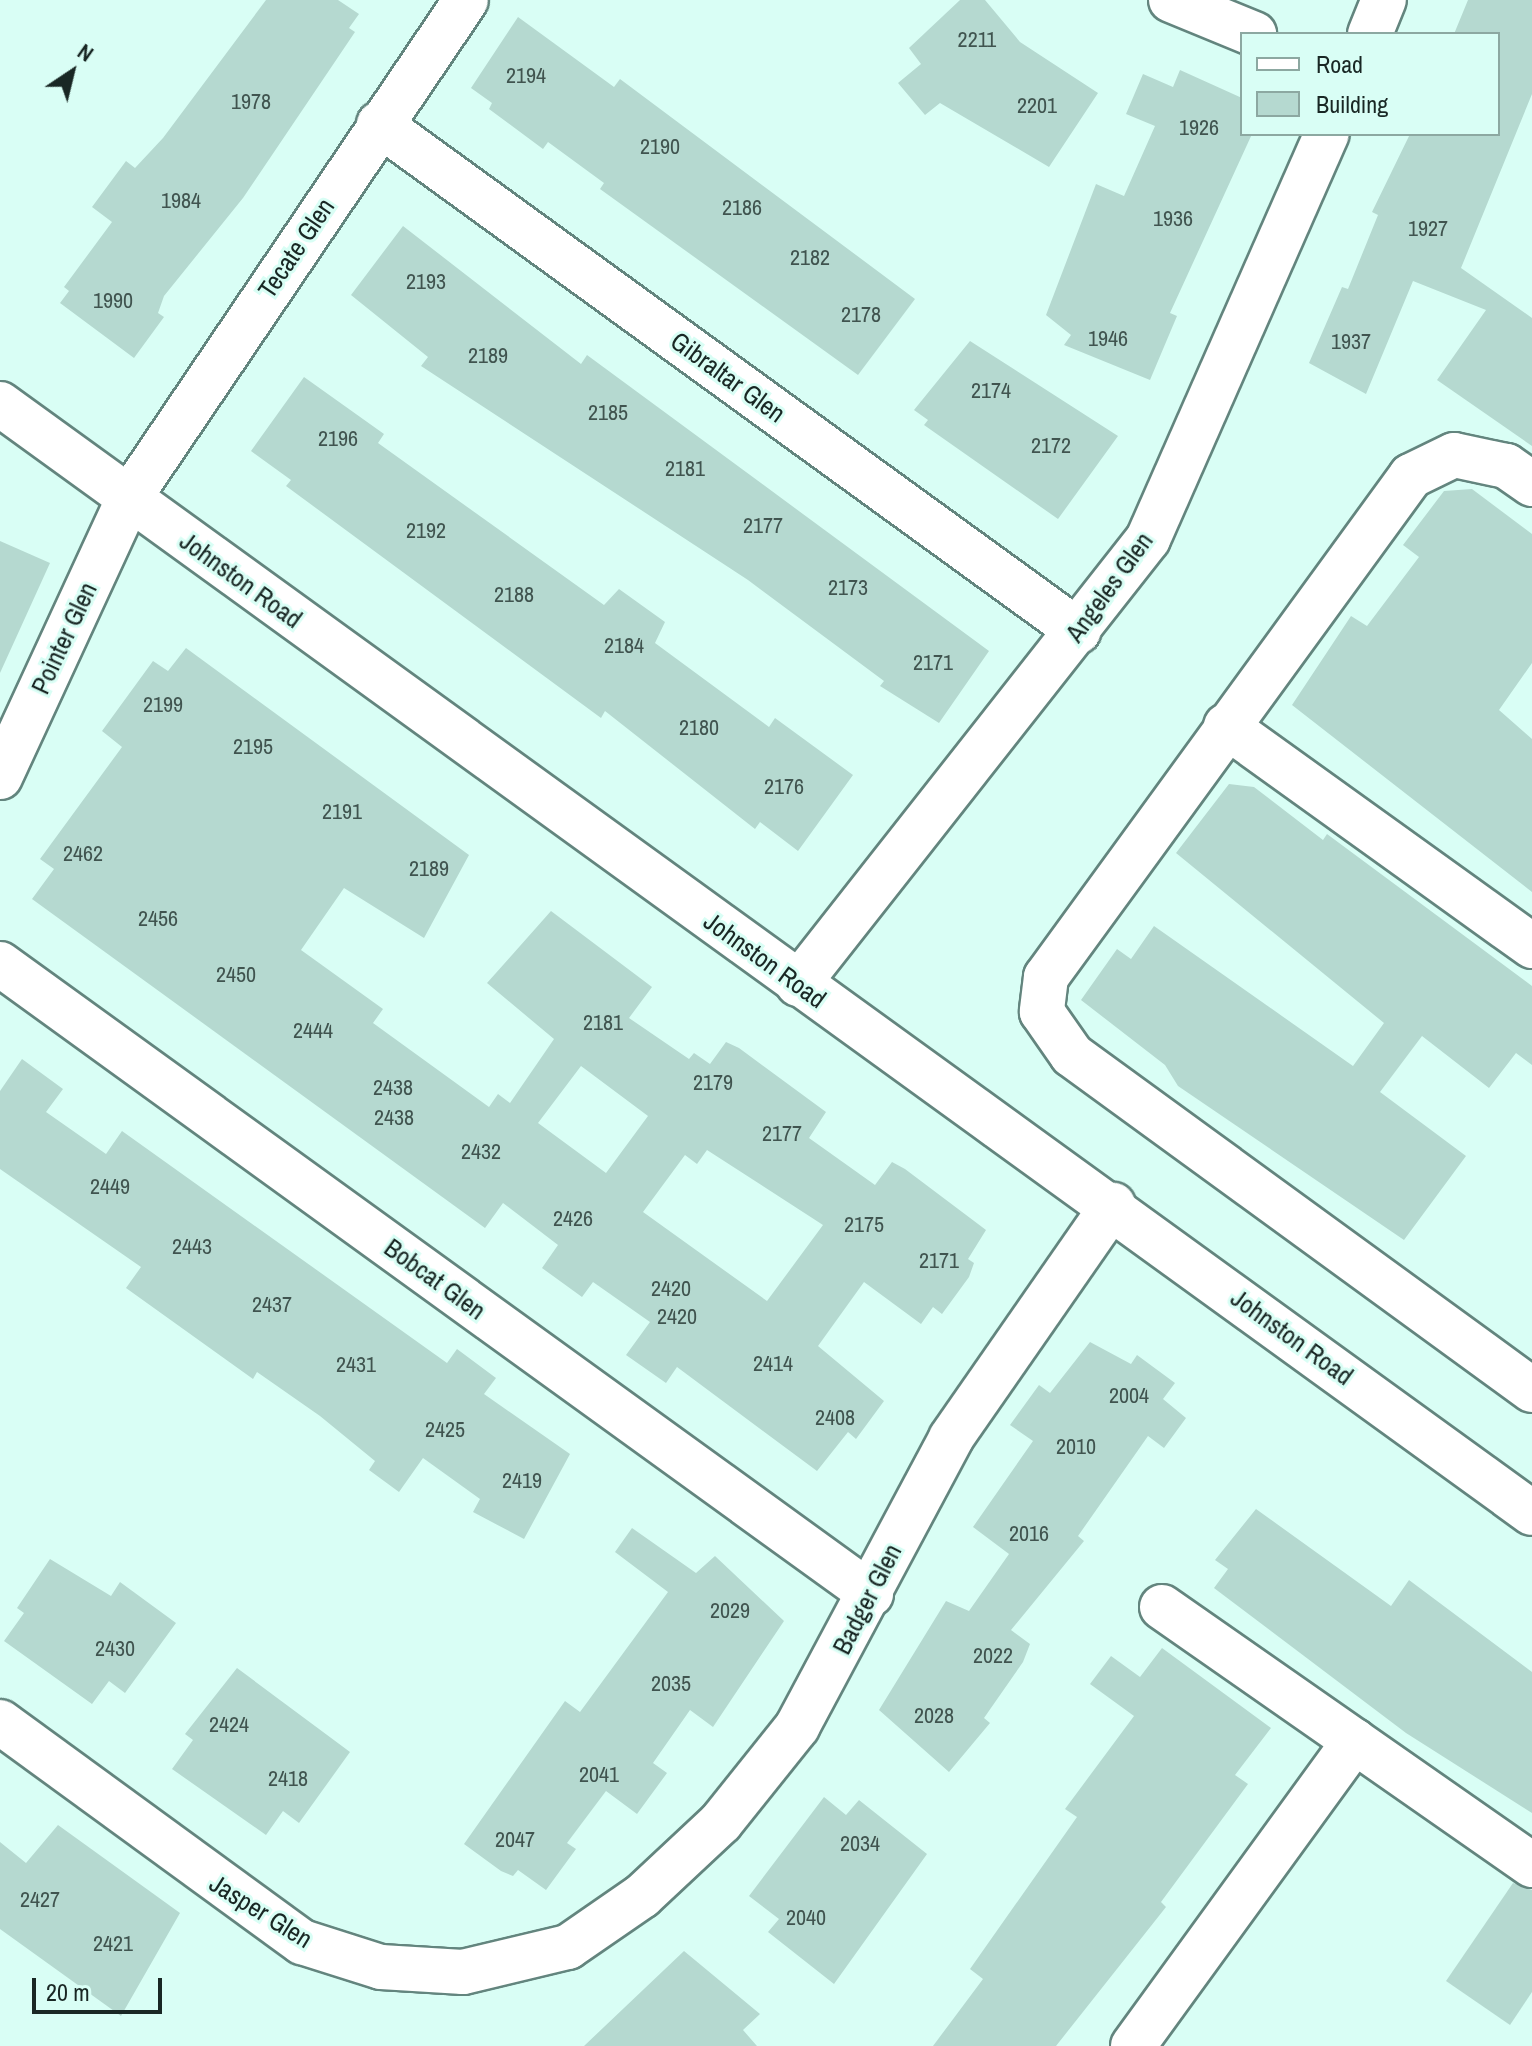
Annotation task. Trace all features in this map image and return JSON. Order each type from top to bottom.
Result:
[{"type":"street","name":"Tecate Glen","points":[[129,498],[379,124],[466,0]]},
{"type":"street","points":[[1171,0],[1249,32]]},
{"type":"street","points":[[1371,32],[1384,0]]},
{"type":"street","name":"Gibraltar Glen","points":[[379,124],[1078,631]]},
{"type":"street","name":"Angeles Glen","points":[[798,984],[1148,539],[1326,136]]},
{"type":"street","name":"Johnston Road","points":[[0,404],[798,984],[1113,1205],[1532,1513]]},
{"type":"street","points":[[1532,484],[1506,466],[1454,455],[1411,476],[1046,977],[1042,1012],[1072,1055],[1532,1390]]},
{"type":"street","name":"Pointer Glen","points":[[0,777],[129,498]]},
{"type":"street","points":[[1226,726],[1532,946]]},
{"type":"street","name":"Bobcat Glen","points":[[0,964],[871,1594]]},
{"type":"street","name":"Badger Glen","points":[[568,1947],[642,1896],[721,1822],[797,1727],[871,1594],[951,1438],[1113,1205]]},
{"type":"street","points":[[1162,1607],[1532,1865]]},
{"type":"street","name":"Jasper Glen","points":[[0,1722],[302,1942],[381,1967],[463,1972],[568,1947]]},
{"type":"street","points":[[1133,2046],[1355,1741]]},
{"type":"building","points":[[266,0],[338,0],[359,14],[349,28],[355,32],[243,198],[164,296],[158,313],[164,317],[134,358],[60,303],[69,291],[64,287],[112,222],[92,207],[126,161],[135,168],[163,138]]},
{"type":"building","points":[[960,0],[985,0],[1020,42],[1098,93],[1049,167],[940,103],[925,115],[898,83],[921,64],[909,48]]},
{"type":"building","points":[[1468,0],[1532,0],[1532,94],[1461,268],[1532,318],[1532,446],[1437,380],[1486,310],[1413,281],[1366,394],[1309,363],[1342,287],[1348,289],[1378,215],[1372,212],[1409,136],[1500,136],[1500,32],[1455,32]]},
{"type":"building","points":[[518,17],[614,87],[620,79],[915,299],[858,375],[600,189],[604,183],[548,142],[543,149],[489,109],[492,103],[471,88]]},
{"type":"building","points":[[1180,70],[1240,97],[1240,136],[1251,136],[1170,313],[1177,316],[1150,380],[1064,345],[1071,335],[1046,315],[1096,184],[1124,196],[1155,126],[1126,114],[1143,74],[1173,87]]},
{"type":"building","points":[[403,226],[581,364],[587,355],[989,651],[939,723],[880,686],[884,681],[748,580],[421,366],[428,357],[351,295]]},
{"type":"building","points":[[970,341],[1118,436],[1058,519],[924,425],[928,420],[914,410]]},
{"type":"building","points":[[304,377],[384,434],[378,443],[604,605],[619,589],[665,622],[655,643],[769,727],[775,718],[853,775],[798,851],[760,822],[755,829],[605,711],[601,718],[286,486],[291,480],[251,451]]},
{"type":"building","points":[[1472,489],[1532,534],[1532,663],[1499,710],[1532,739],[1532,892],[1292,705],[1351,616],[1367,626],[1419,557],[1403,545],[1444,491]]},
{"type":"building","points":[[0,541],[50,563],[0,673]]},
{"type":"building","points":[[186,648],[469,855],[424,938],[344,888],[301,950],[383,1009],[373,1023],[489,1107],[498,1094],[510,1103],[554,1039],[487,983],[551,911],[652,987],[629,1018],[689,1059],[694,1053],[710,1064],[726,1042],[739,1048],[826,1112],[809,1138],[875,1185],[892,1162],[986,1230],[968,1259],[974,1263],[969,1277],[942,1314],[933,1307],[921,1324],[864,1282],[818,1346],[884,1401],[856,1439],[848,1432],[817,1471],[677,1367],[666,1383],[626,1355],[650,1322],[593,1282],[582,1297],[542,1268],[558,1245],[503,1203],[485,1228],[32,899],[54,869],[40,859],[122,747],[102,731],[153,661],[168,671]],"holes":[[[581,1066],[648,1116],[606,1173],[538,1123]],[[707,1150],[823,1225],[767,1301],[643,1212],[685,1155],[697,1164]]]},
{"type":"building","points":[[1229,784],[1254,787],[1323,840],[1327,834],[1532,986],[1532,1065],[1516,1053],[1489,1088],[1422,1036],[1380,1092],[1466,1156],[1404,1240],[1178,1086],[1165,1065],[1081,1000],[1117,949],[1131,959],[1154,926],[1353,1066],[1384,1023],[1176,853]]},
{"type":"building","points":[[22,1059],[63,1089],[46,1112],[106,1154],[122,1131],[447,1363],[457,1349],[496,1378],[484,1394],[570,1454],[524,1539],[473,1512],[480,1499],[423,1458],[399,1492],[369,1470],[375,1461],[320,1416],[257,1372],[253,1379],[126,1288],[141,1267],[0,1169],[0,1091]]},
{"type":"building","points":[[1090,1342],[1131,1364],[1137,1355],[1175,1383],[1163,1399],[1186,1418],[1164,1448],[1148,1436],[1078,1536],[1084,1541],[1011,1630],[1030,1644],[1023,1662],[984,1718],[990,1723],[949,1772],[879,1710],[946,1601],[969,1611],[1009,1554],[973,1527],[1033,1441],[1010,1425],[1039,1385],[1050,1393]]},
{"type":"building","points":[[1256,1509],[1391,1606],[1409,1580],[1532,1672],[1532,1813],[1406,1733],[1214,1588],[1228,1569],[1215,1560]]},
{"type":"building","points":[[632,1528],[696,1573],[715,1556],[784,1621],[713,1727],[690,1710],[653,1763],[667,1773],[637,1814],[606,1791],[567,1843],[576,1849],[546,1890],[518,1870],[513,1876],[501,1871],[464,1844],[565,1701],[580,1712],[668,1592],[615,1552]]},
{"type":"building","points":[[50,1559],[111,1596],[120,1582],[176,1623],[125,1693],[109,1681],[92,1704],[4,1641],[24,1613],[17,1608]]},
{"type":"building","points":[[1162,1648],[1271,1728],[1235,1775],[1248,1784],[1161,1902],[1166,1907],[1056,2046],[933,2046],[983,1979],[970,1969],[1077,1817],[1065,1809],[1134,1716],[1090,1684],[1111,1656],[1140,1677]]},
{"type":"building","points":[[237,1668],[350,1752],[299,1823],[283,1811],[266,1835],[172,1769],[193,1740],[185,1734]]},
{"type":"building","points":[[824,1797],[846,1815],[859,1800],[927,1854],[834,1984],[768,1932],[779,1919],[749,1896]]},
{"type":"building","points":[[58,1825],[180,1913],[121,2016],[0,1929],[0,1842],[26,1863]]},
{"type":"building","points":[[1513,1883],[1532,1890],[1532,1992],[1510,2025],[1446,1981]]},
{"type":"building","points":[[684,1951],[760,2014],[743,2030],[757,2046],[584,2046]]}]
